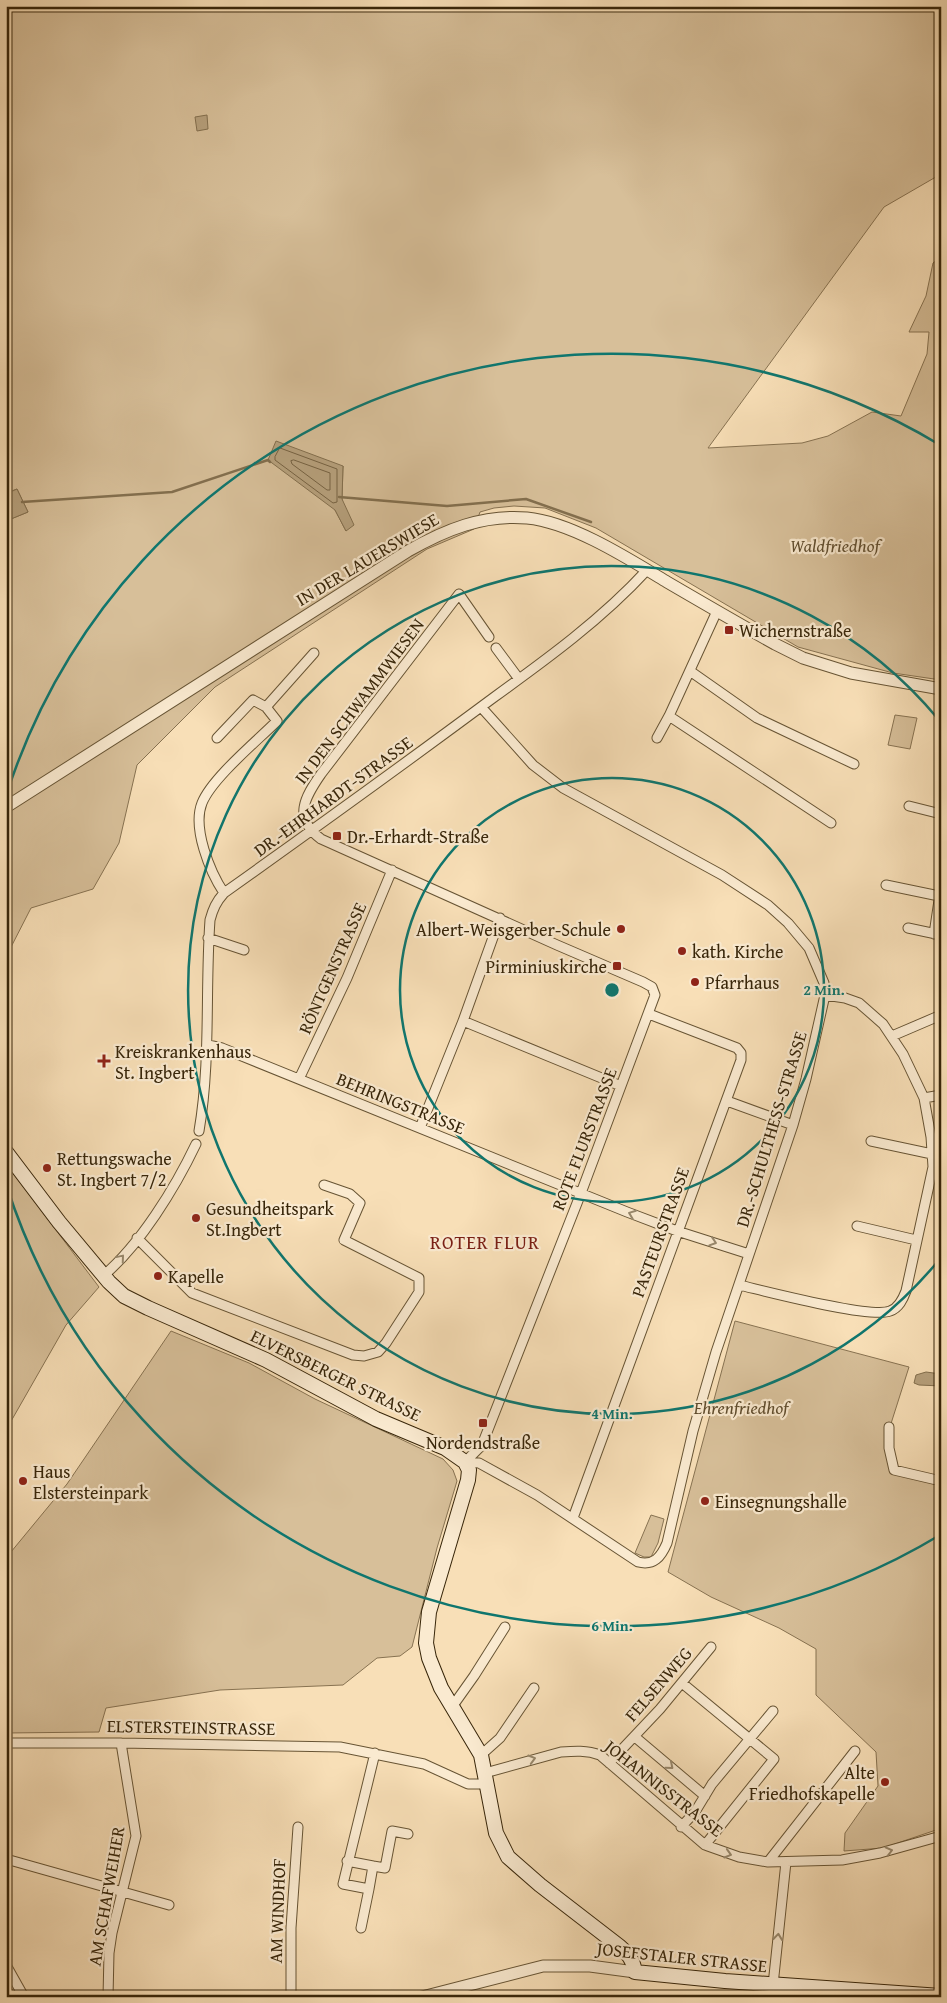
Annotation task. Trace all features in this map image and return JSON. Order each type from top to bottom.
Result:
[{"type":"main road","name":"ELVERSBERGER STRASSE","points":[[6,1152],[59,1222],[104,1276],[124,1296],[266,1360],[376,1419],[445,1448],[465,1462]]},
{"type":"main road","points":[[465,1462],[469,1470],[468,1480],[429,1612],[426,1643],[429,1658],[435,1676],[481,1755],[496,1833],[508,1857],[540,1885],[619,1946],[634,1962],[635,1972]]},
{"type":"main road","name":"JOSEFSTALER STRASSE","points":[[635,1972],[773,1985],[941,1996]]},
{"type":"street","name":"IN DER LAUERSWIESE","points":[[6,807],[408,551],[454,528],[470,523],[512,517],[546,521],[583,536],[803,658],[851,673],[941,689]]},
{"type":"street","name":"DR.-EHRHARDT-STRASSE","points":[[199,1131],[208,1045],[208,938],[213,908],[224,893],[519,679],[610,607],[647,570]]},
{"type":"street","name":"IN DEN SCHWAMMWIESEN","points":[[312,830],[304,813],[304,802],[311,788],[459,594],[489,638]]},
{"type":"street","points":[[657,738],[717,611]]},
{"type":"street","points":[[496,648],[519,679]]},
{"type":"street","points":[[266,707],[314,653]]},
{"type":"street","points":[[690,670],[757,718],[854,764]]},
{"type":"street","points":[[217,738],[253,700],[266,707],[277,721],[230,766],[212,787],[200,809],[204,852],[210,869],[224,893]]},
{"type":"street","name":"DR.-SCHULTHESS-STRASSE","points":[[481,708],[533,764],[563,788],[722,875],[774,910],[799,934],[809,948],[824,983],[825,995],[816,1040],[793,1125],[716,1352],[693,1431],[667,1543],[662,1554],[656,1561],[646,1564],[638,1562],[572,1518]]},
{"type":"street","points":[[669,716],[831,823]]},
{"type":"street","points":[[909,806],[941,814]]},
{"type":"street","points":[[312,830],[321,838],[500,918],[464,1021],[420,1128]]},
{"type":"street","name":"RÖNTGENSTRASSE","points":[[299,1079],[347,978],[392,870]]},
{"type":"street","points":[[886,884],[940,891],[937,935],[908,928]]},
{"type":"street","name":"ROTE FLURSTRASSE","points":[[465,1462],[482,1445],[581,1193],[655,995],[654,990],[643,982],[500,918]]},
{"type":"street","points":[[208,938],[244,950]]},
{"type":"street","points":[[739,1285],[869,1314],[892,1311],[903,1298],[916,1240],[937,1167],[932,1154],[929,1118],[924,1098],[903,1054],[883,1024],[859,1002],[825,995]]},
{"type":"street","name":"PASTEURSTRASSE","points":[[572,1518],[741,1060],[741,1053],[737,1048],[649,1014]]},
{"type":"street","points":[[892,1036],[941,1015]]},
{"type":"street","points":[[464,1021],[621,1086]]},
{"type":"street","name":"BEHRINGSTRASSE","points":[[208,1045],[222,1048],[677,1231],[749,1254]]},
{"type":"street","points":[[924,1098],[941,1094]]},
{"type":"street","points":[[726,1101],[793,1125]]},
{"type":"street","points":[[871,1141],[932,1154]]},
{"type":"street","points":[[104,1276],[120,1261],[171,1190],[196,1144]]},
{"type":"street","points":[[137,1238],[192,1293],[353,1355],[364,1356],[378,1352],[386,1343],[419,1292],[419,1278],[344,1240],[360,1203],[350,1194],[324,1184]]},
{"type":"street","points":[[857,1226],[916,1240]]},
{"type":"street","points":[[889,1427],[889,1448],[894,1470],[941,1481]]},
{"type":"street","points":[[465,1462],[479,1463],[537,1495],[572,1518]]},
{"type":"street","points":[[452,1707],[505,1627]]},
{"type":"street","name":"FELSENWEG","points":[[609,1763],[635,1737],[711,1648]]},
{"type":"street","points":[[682,1683],[773,1757],[773,1762],[705,1845]]},
{"type":"street","points":[[481,1755],[500,1738],[534,1688]]},
{"type":"street","points":[[681,1827],[773,1711]]},
{"type":"street","points":[[635,1737],[705,1796]]},
{"type":"street","name":"ELSTERSTEINSTRASSE","points":[[6,1743],[329,1746],[375,1753],[424,1764],[468,1784],[486,1779]]},
{"type":"street","name":"AM SCHAFWEIHER","points":[[108,1997],[109,1953],[136,1836],[121,1743]]},
{"type":"street","name":"JOHANNISSTRASSE","points":[[486,1779],[545,1756],[574,1751],[594,1753],[609,1763],[681,1827],[705,1845],[739,1857],[768,1862],[842,1860],[880,1853],[941,1836]]},
{"type":"street","points":[[768,1862],[855,1751]]},
{"type":"street","points":[[369,1889],[343,1884],[347,1861],[375,1753]]},
{"type":"street","name":"AM WINDHOF","points":[[291,1997],[291,1928],[298,1827]]},
{"type":"street","points":[[347,1861],[385,1868],[392,1831],[408,1834]]},
{"type":"street","points":[[6,1859],[169,1905]]},
{"type":"street","points":[[773,1985],[786,1862]]},
{"type":"street","points":[[361,1928],[373,1866]]},
{"type":"street","name":"JOSEFSTALER STRASSE","points":[[422,1997],[543,1966],[590,1966],[635,1972]]},
{"type":"street","points":[[7,1969],[24,1997]]},
{"type":"green space","name":"Waldfriedhof","points":[[6,6],[941,6],[941,174],[884,207],[708,448],[802,443],[828,436],[872,412],[901,416],[927,354],[929,332],[909,332],[926,296],[933,263],[941,257],[941,680],[893,673],[798,647],[596,528],[545,508],[514,506],[494,508],[480,512],[474,529],[427,549],[215,687],[137,765],[119,843],[93,889],[31,908],[9,951],[6,953],[6,521],[28,512],[17,489],[6,493]],"holes":[[[343,466],[342,499],[346,531],[335,510]]]},
{"type":"green space","points":[[895,715],[917,718],[910,749],[888,745]]},
{"type":"green space","points":[[6,1164],[99,1287],[66,1325],[6,1430]]},
{"type":"green space","name":"Ehrenfriedhof","points":[[735,1321],[909,1367],[888,1433],[893,1470],[941,1482],[941,1824],[939,1829],[883,1848],[844,1851],[845,1833],[878,1786],[876,1752],[816,1695],[816,1649],[779,1628],[711,1597],[668,1572]]},
{"type":"green space","points":[[171,1331],[249,1363],[315,1399],[443,1459],[453,1470],[457,1481],[437,1548],[412,1647],[400,1656],[377,1658],[343,1685],[220,1690],[106,1708],[99,1732],[6,1733],[6,1558],[67,1484]]},
{"type":"green space","points":[[651,1515],[664,1519],[658,1543],[651,1557],[644,1557],[635,1553]]},
{"type":"water","points":[[207,115],[208,129],[197,131],[195,117]]},
{"type":"water","points":[[276,441],[343,466],[342,499],[354,525],[346,531],[335,510],[268,460]]},
{"type":"water","points":[[17,489],[28,512],[6,521],[6,494]]},
{"type":"water","points":[[926,1372],[941,1374],[941,1386],[914,1383],[916,1375]]},
{"type":"waterway","points":[[22,502],[172,492],[268,460],[270,462]]},
{"type":"waterway","points":[[339,497],[447,506],[526,499],[591,522]]},
{"type":"place","name":"Wichernstraße","points":[[729,630]]},
{"type":"place","name":"Dr.-Erhardt-Straße","points":[[337,836]]},
{"type":"place","name":"Albert-Weisgerber-Schule","points":[[621,929]]},
{"type":"place","name":"kath. Kirche","points":[[682,951]]},
{"type":"place","name":"Pirminiuskirche","points":[[617,966]]},
{"type":"place","name":"Pfarrhaus","points":[[695,982]]},
{"type":"place","name":"Kreiskrankenhaus St. Ingbert","points":[[104,1061]]},
{"type":"place","name":"Rettungswache St. Ingbert 7/2","points":[[47,1168]]},
{"type":"place","name":"Gesundheitspark St.Ingbert","points":[[196,1218]]},
{"type":"place","name":"Kapelle","points":[[158,1276]]},
{"type":"place","name":"Nordendstraße","points":[[483,1423]]},
{"type":"place","name":"Haus Elstersteinpark","points":[[23,1481]]},
{"type":"place","name":"Einsegnungshalle","points":[[705,1501]]},
{"type":"place","name":"Alte Friedhofskapelle","points":[[885,1782]]},
{"type":"district","name":"ROTER FLUR","points":[[485,1242]]}]
